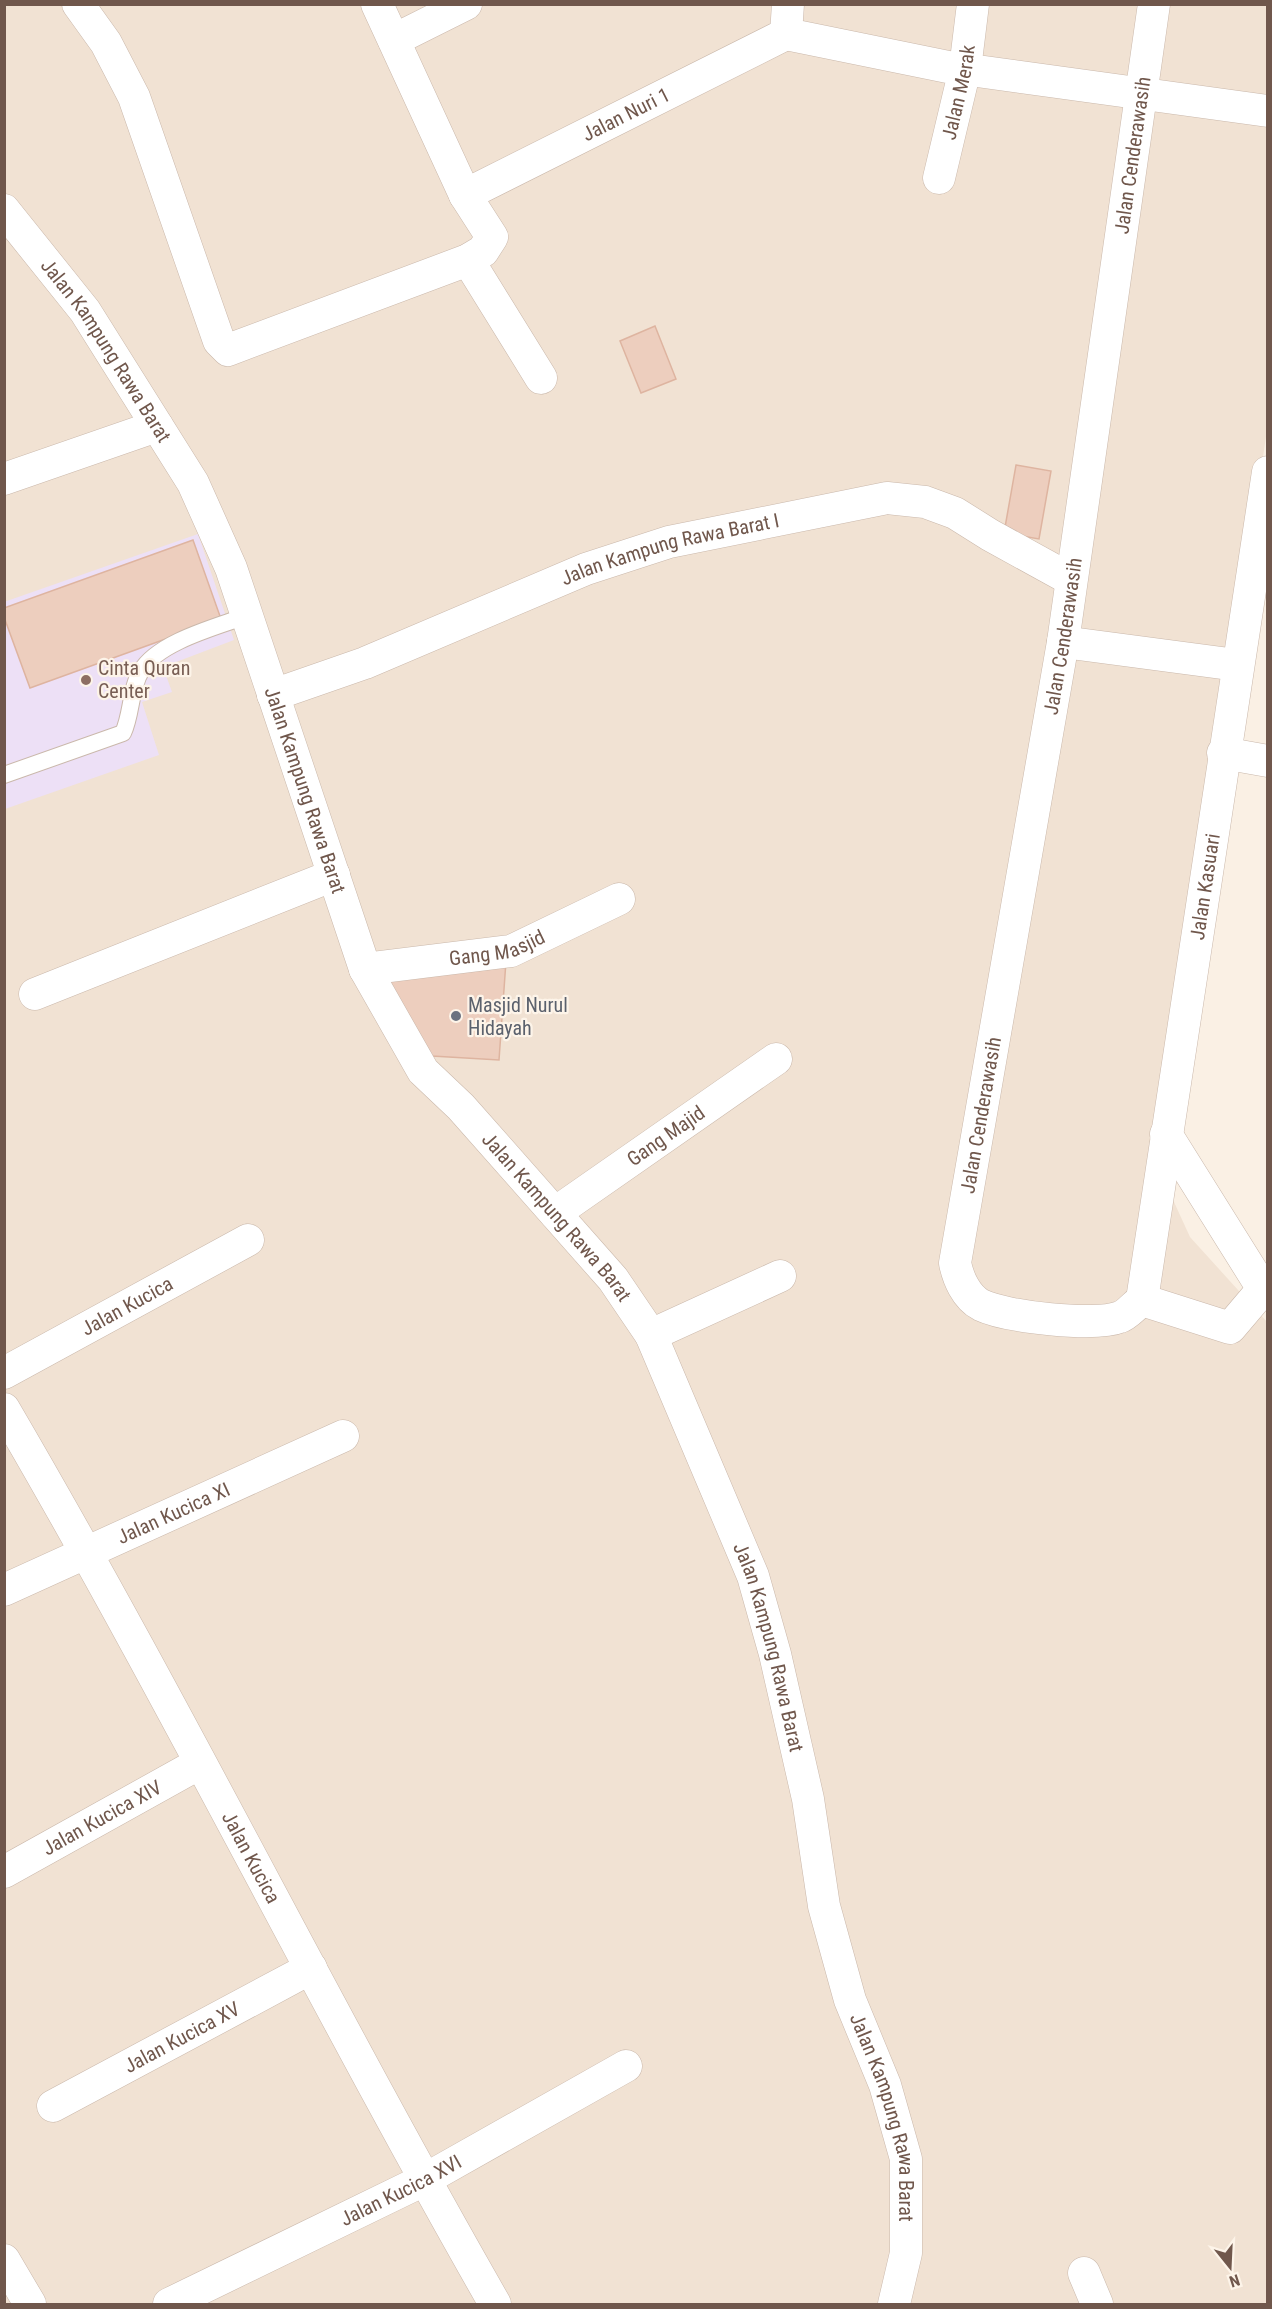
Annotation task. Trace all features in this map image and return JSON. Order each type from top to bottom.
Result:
[{"type":"street","points":[[78,4],[106,43],[134,97],[219,341],[228,350],[468,260],[483,251],[492,237],[465,195],[377,4]]},
{"type":"street","points":[[394,40],[466,4]]},
{"type":"street","name":"Jalan Merak","points":[[939,178],[965,69],[973,4]]},
{"type":"street","name":"Jalan Cenderawasih","points":[[1142,1300],[1120,1317],[1076,1322],[1015,1313],[980,1305],[959,1282],[955,1263],[1063,642],[1070,579],[1154,4]]},
{"type":"street","points":[[787,19],[965,69],[1268,111]]},
{"type":"street","name":"Jalan Nuri 1","points":[[465,195],[787,19]]},
{"type":"street","name":"Jalan Kampung Rawa Barat","points":[[4,210],[84,311],[193,483],[231,568],[365,969],[423,1071],[461,1107],[614,1279],[651,1335],[753,1576],[776,1654],[808,1799],[824,1906],[850,2000],[885,2085],[906,2159],[906,2253],[894,2304]]},
{"type":"street","points":[[468,260],[541,378]]},
{"type":"street","points":[[4,479],[157,426]]},
{"type":"street","name":"Jalan Kasuari","points":[[1142,1300],[1166,1134],[1245,757],[1237,666],[1268,472]]},
{"type":"street","name":"Jalan Kampung Rawa Barat I","points":[[273,695],[364,663],[586,569],[669,542],[886,498],[925,502],[955,513],[1070,579]]},
{"type":"street","points":[[1063,642],[1237,666]]},
{"type":"street","points":[[35,994],[334,875]]},
{"type":"street","name":"Gang Masjid","points":[[365,969],[511,951],[619,899]]},
{"type":"street","name":"Gang Majid","points":[[555,1214],[776,1059]]},
{"type":"street","points":[[1142,1300],[1230,1328],[1263,1289],[1166,1134]]},
{"type":"street","name":"Jalan Kucica","points":[[4,1373],[248,1240]]},
{"type":"street","points":[[651,1335],[780,1276]]},
{"type":"street","name":"Jalan Kucica","points":[[4,1409],[88,1553],[424,2180],[495,2304]]},
{"type":"street","name":"Jalan Kucica XI","points":[[4,1590],[343,1436]]},
{"type":"street","name":"Jalan Kucica XIV","points":[[4,1872],[200,1763]]},
{"type":"street","name":"Jalan Kucica XV","points":[[53,2106],[310,1968]]},
{"type":"street","name":"Jalan Kucica XVI","points":[[169,2304],[424,2180],[626,2066]]},
{"type":"street","points":[[4,2260],[30,2304]]},
{"type":"street","points":[[1084,2273],[1097,2304]]},
{"type":"lane","points":[[4,775],[123,733],[130,718],[134,692],[141,671],[164,649],[246,616]]},
{"type":"shaded area","points":[[5,5],[1267,5],[1267,430],[1158,1167],[1190,1237],[1267,1322],[1267,2304],[5,2304]]},
{"type":"shaded area","name":"Cinta Quran Center","points":[[198,534],[234,640],[163,667],[172,692],[142,702],[159,755],[5,809],[4,602]]},
{"type":"building","points":[[655,326],[676,379],[641,393],[620,341]]},
{"type":"building","points":[[1016,465],[1051,471],[1039,539],[1004,533]]},
{"type":"building","points":[[193,540],[221,619],[30,688],[4,617],[4,608]]},
{"type":"building","name":"Masjid Nurul Hidayah","points":[[506,961],[499,1060],[432,1056],[387,977]]},
{"type":"place","name":"Cinta Quran Center","points":[[86,680]]},
{"type":"place","name":"Masjid Nurul Hidayah","points":[[456,1016]]}]
